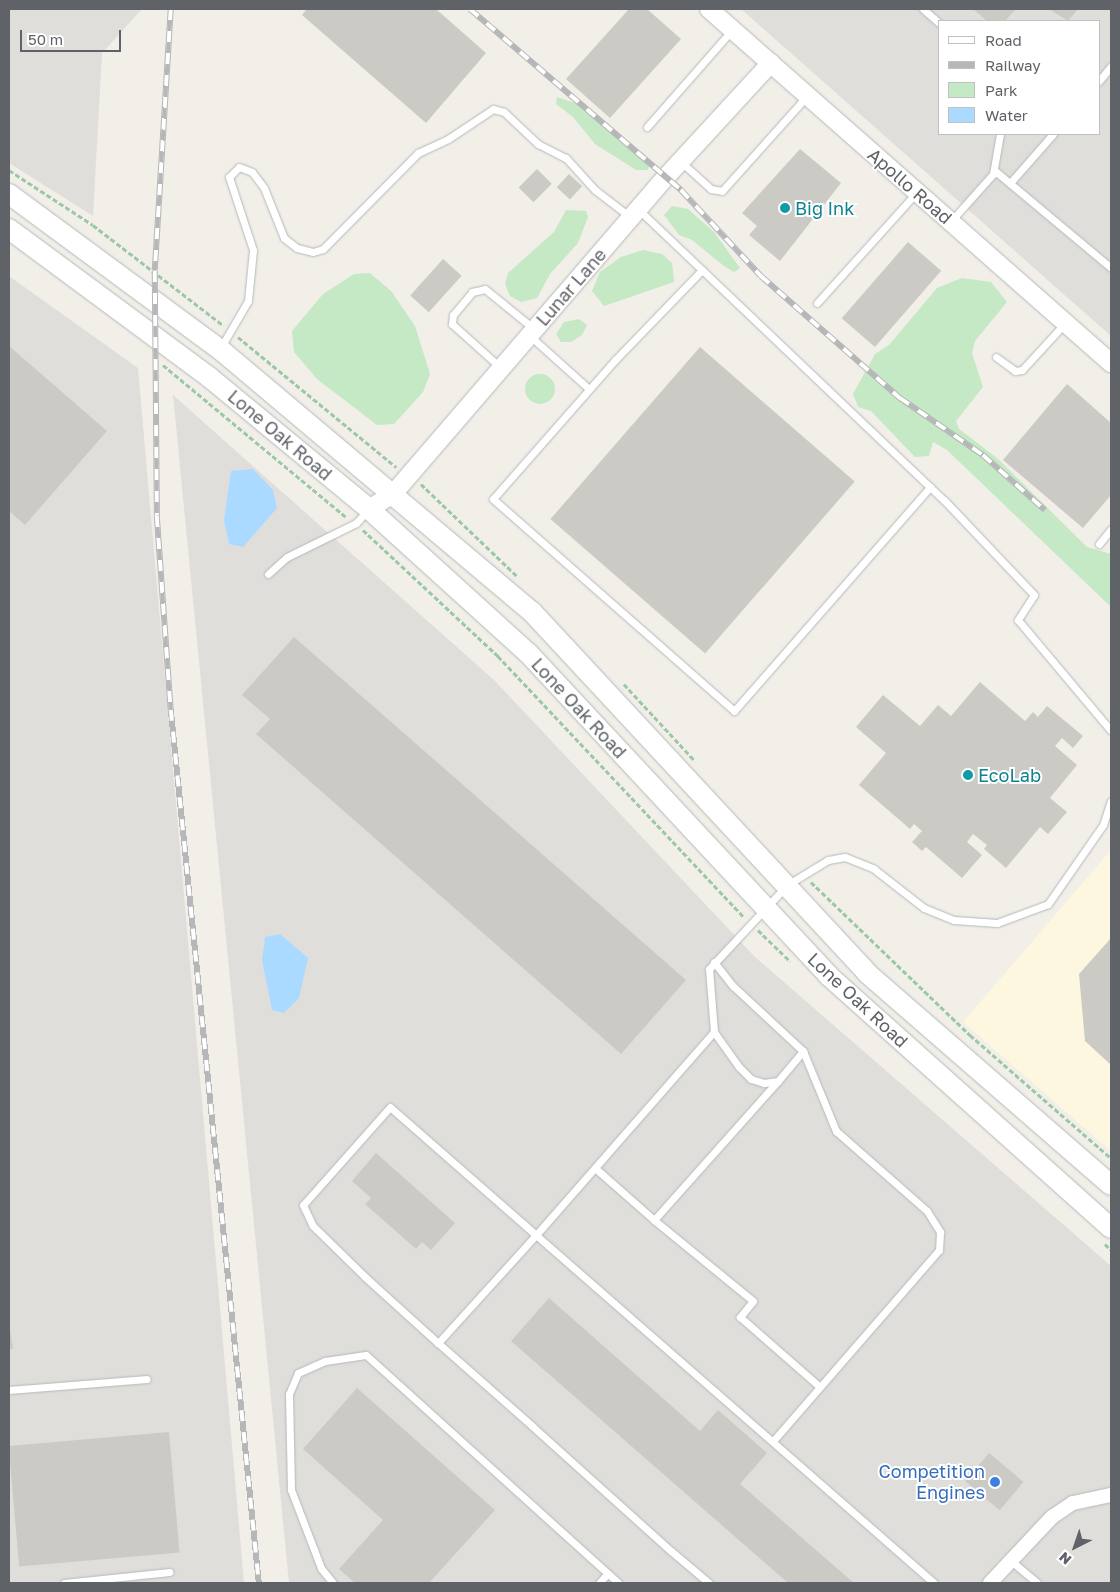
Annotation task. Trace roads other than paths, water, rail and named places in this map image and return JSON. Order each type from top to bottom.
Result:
[{"type":"main road","name":"Lone Oak Road","points":[[9,194],[219,349],[532,612],[867,973],[1111,1185]]},
{"type":"main road","name":"Lone Oak Road","points":[[9,229],[201,371],[362,516],[528,654],[829,976],[1104,1232]]},
{"type":"street","name":"Apollo Road","points":[[709,9],[1111,363]]},
{"type":"street","name":"Lunar Lane","points":[[362,516],[393,494],[634,213],[771,63]]},
{"type":"street","points":[[990,1583],[1052,1517],[1073,1503],[1111,1495]]},
{"type":"lane","points":[[923,9],[938,22]]},
{"type":"lane","points":[[647,127],[732,30]]},
{"type":"lane","points":[[1100,80],[1111,66]]},
{"type":"lane","points":[[680,161],[711,189],[722,190],[808,95]]},
{"type":"lane","points":[[219,349],[232,332],[248,301],[253,250],[228,177],[239,167],[252,172],[264,188],[284,238],[296,248],[313,252],[323,248],[418,153],[448,139],[493,109],[504,112],[538,144],[566,158],[595,190],[634,213],[702,270],[930,487],[1034,595],[1018,620],[1111,731]]},
{"type":"lane","points":[[951,222],[994,170],[1000,135]]},
{"type":"lane","points":[[1010,183],[1052,135]]},
{"type":"lane","points":[[994,170],[1111,268]]},
{"type":"lane","points":[[817,303],[917,192]]},
{"type":"lane","points":[[702,270],[589,389],[493,499],[734,711],[930,487]]},
{"type":"lane","points":[[501,368],[456,329],[450,319],[481,288],[532,332],[589,389]]},
{"type":"lane","points":[[996,357],[1015,371],[1022,370],[1066,322]]},
{"type":"lane","points":[[268,574],[286,557],[362,516]]},
{"type":"lane","points":[[1099,544],[1111,529]]},
{"type":"lane","points":[[778,1081],[752,1079],[714,1032],[709,969],[750,921],[787,885],[828,860],[844,857],[874,869],[924,908],[954,920],[998,923],[1048,904],[1103,825],[1111,800]]},
{"type":"lane","points":[[714,962],[733,986],[803,1051],[836,1131],[927,1211],[940,1232],[939,1250],[774,1440]]},
{"type":"lane","points":[[438,1343],[536,1236],[714,1032]]},
{"type":"lane","points":[[654,1220],[803,1051]]},
{"type":"lane","points":[[709,1583],[438,1343],[313,1226],[303,1205],[390,1107],[536,1236],[774,1440],[934,1583]]},
{"type":"lane","points":[[595,1168],[654,1220],[753,1301],[740,1317],[820,1387]]},
{"type":"lane","points":[[333,1583],[321,1568],[291,1490],[289,1394],[298,1373],[325,1361],[366,1355],[618,1583]]},
{"type":"lane","points":[[9,1390],[147,1379]]},
{"type":"lane","points":[[1010,1560],[1037,1583]]},
{"type":"lane","points":[[64,1583],[169,1572]]},
{"type":"lane","points":[[600,1583],[607,1574]]},
{"type":"water","points":[[253,469],[273,490],[277,508],[243,547],[229,544],[224,520],[231,471]]},
{"type":"water","points":[[280,934],[308,958],[299,998],[284,1013],[272,1010],[262,960],[265,937]]},
{"type":"railway","points":[[171,9],[155,271],[157,516],[171,710],[259,1583]]},
{"type":"railway","points":[[470,9],[681,190],[761,276],[900,398],[983,455],[1045,510]]},
{"type":"place","name":"Big Ink","points":[[785,208]]},
{"type":"place","name":"EcoLab","points":[[968,775]]},
{"type":"place","name":"Competition Engines","points":[[995,1482]]}]
